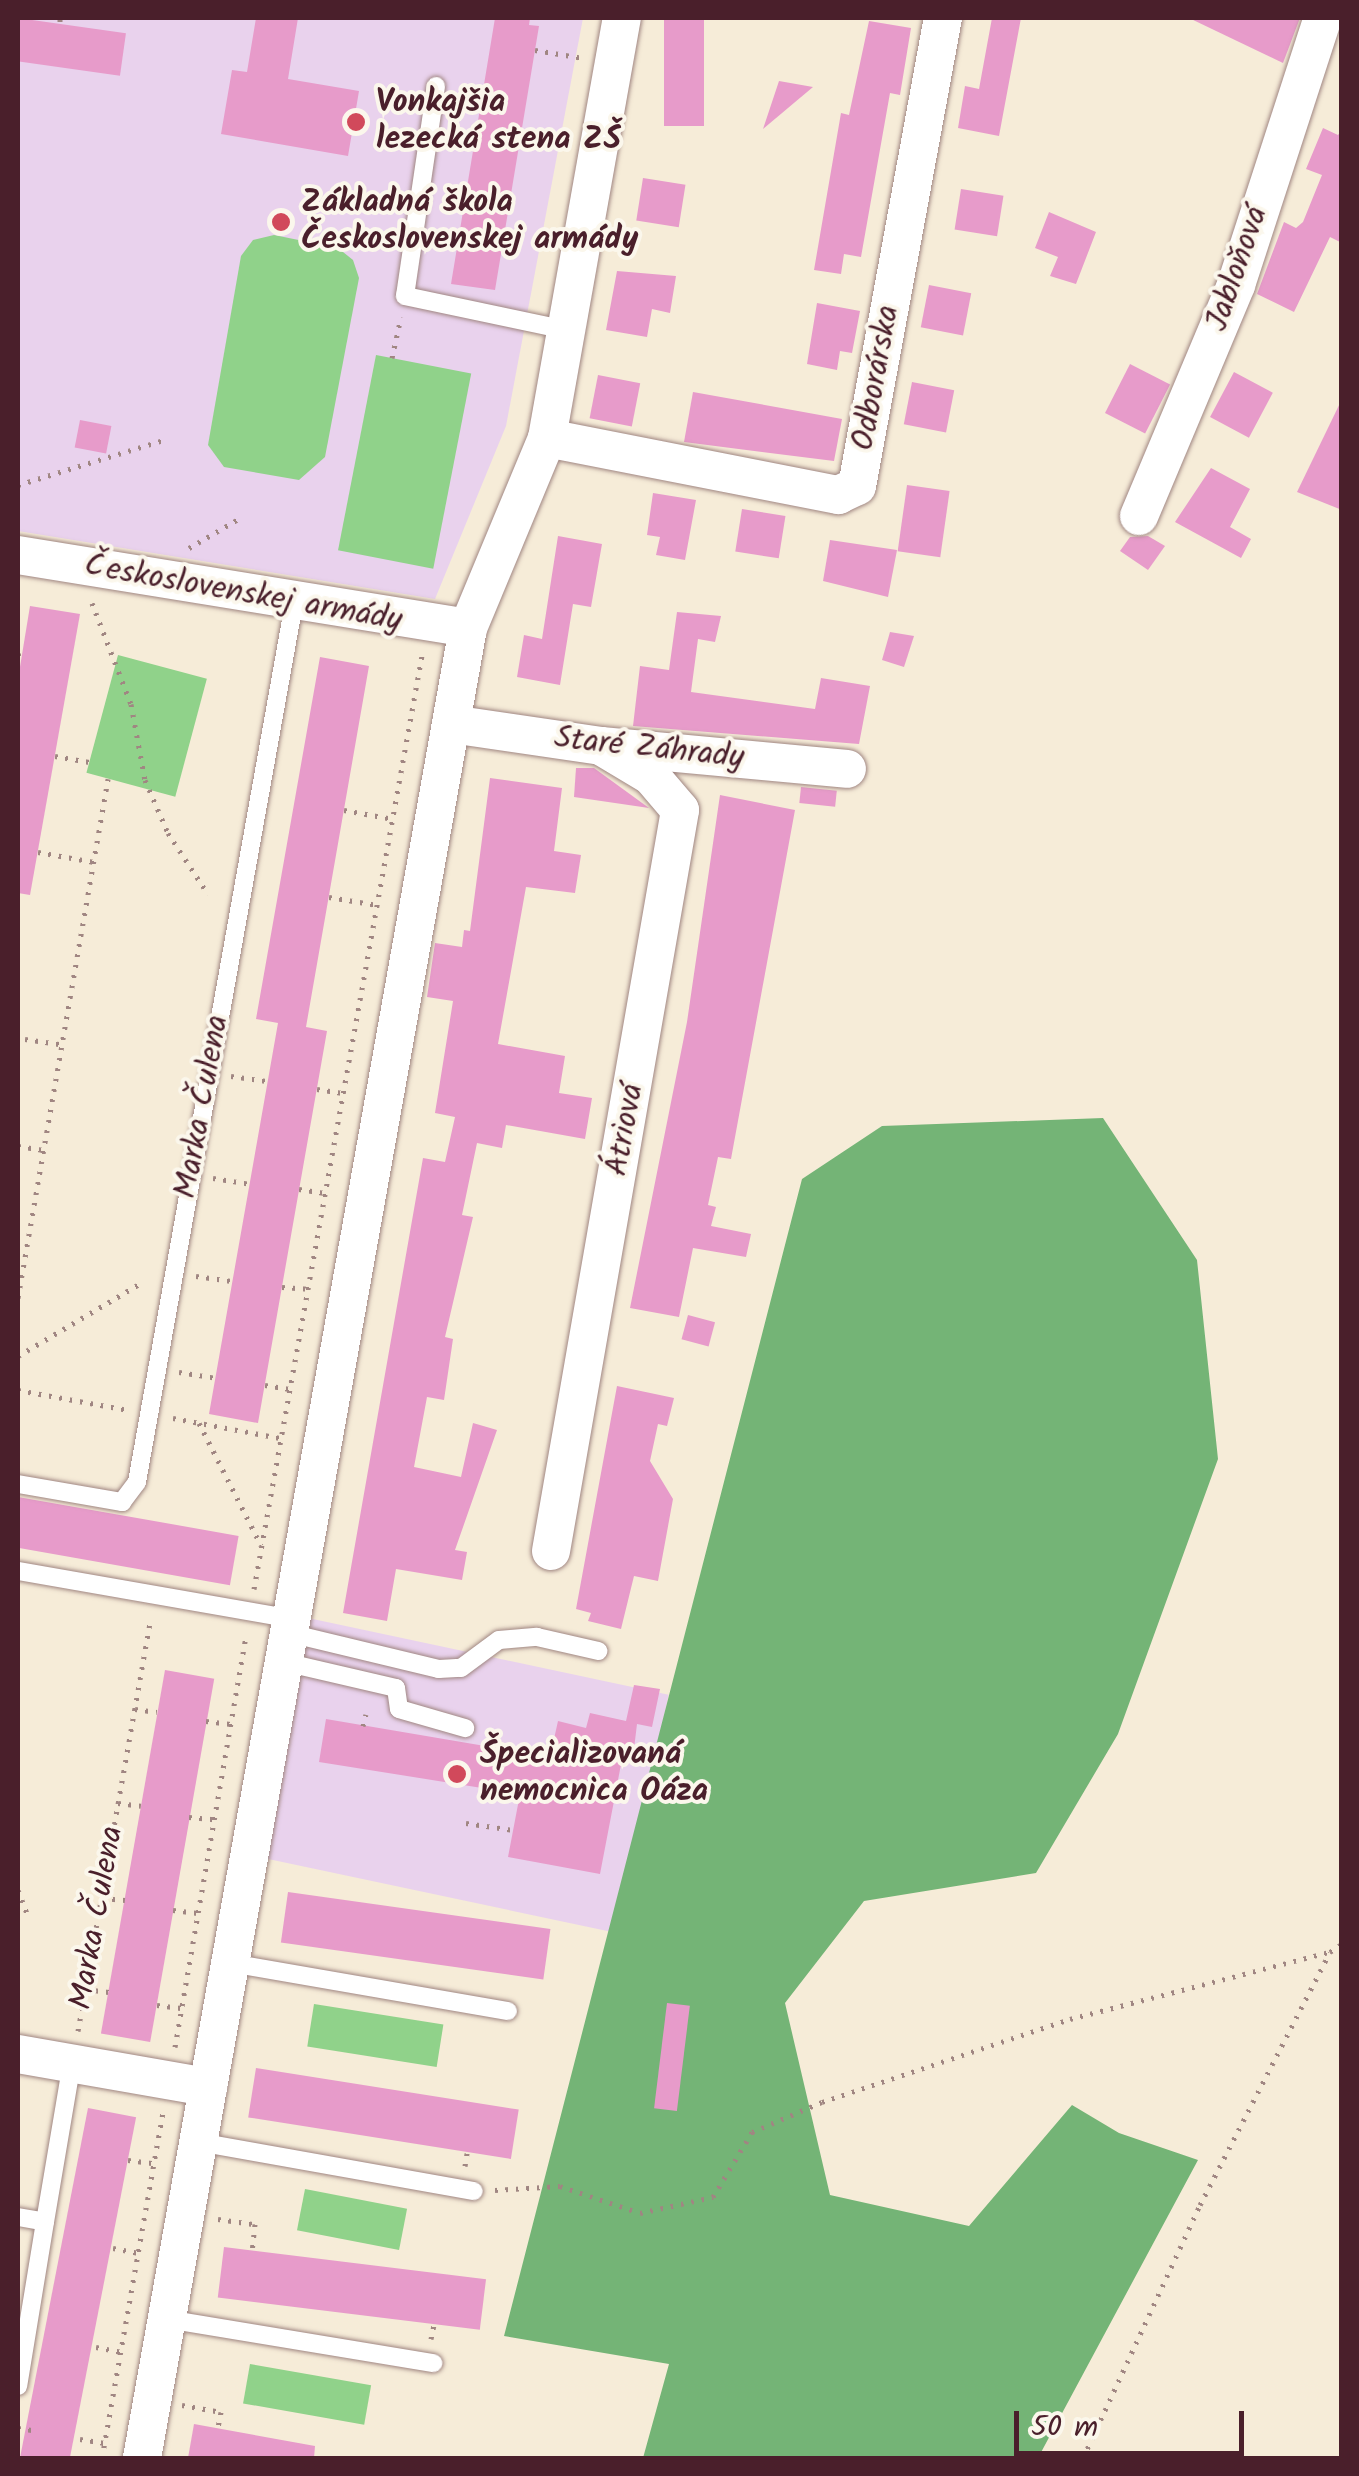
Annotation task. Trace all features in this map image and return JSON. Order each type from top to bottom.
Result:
[{"type":"street","points":[[142,2458],[468,628],[547,438],[622,18]]},
{"type":"street","name":"Odborárska","points":[[547,438],[838,495],[857,486],[943,18]]},
{"type":"street","name":"Jabloňová","points":[[1139,516],[1236,285],[1322,18]]},
{"type":"street","name":"Československej armády","points":[[18,556],[468,628]]},
{"type":"street","name":"Staré Záhrady","points":[[451,724],[601,746],[847,769]]},
{"type":"street","name":"Átriová","points":[[551,1552],[680,810],[651,776],[601,746]]},
{"type":"street","points":[[18,2054],[208,2088]]},
{"type":"lane","points":[[436,86],[405,296],[566,330]]},
{"type":"lane","name":"Marka Čulena","points":[[18,1484],[122,1502],[137,1482],[294,603]]},
{"type":"lane","points":[[18,1571],[155,1596],[288,1638],[439,1669],[460,1668],[499,1640],[537,1637],[598,1652]]},
{"type":"lane","points":[[288,1638],[396,1688],[399,1709],[464,1728]]},
{"type":"lane","points":[[230,1963],[508,2012]]},
{"type":"lane","points":[[18,2386],[72,2064]]},
{"type":"lane","points":[[198,2142],[474,2191]]},
{"type":"lane","points":[[18,2217],[46,2222]]},
{"type":"lane","points":[[167,2319],[433,2363]]},
{"type":"path","points":[[535,50],[590,59]]},
{"type":"path","points":[[392,358],[405,296]]},
{"type":"path","points":[[18,484],[163,440]]},
{"type":"path","points":[[172,555],[240,518]]},
{"type":"path","points":[[85,594],[103,622],[132,704],[133,743],[145,780],[168,833],[208,894]]},
{"type":"path","points":[[55,756],[89,762]]},
{"type":"path","points":[[18,1298],[66,1046],[108,779]]},
{"type":"path","points":[[344,810],[393,818]]},
{"type":"path","points":[[38,852],[95,862]]},
{"type":"path","points":[[329,896],[377,905]]},
{"type":"path","points":[[25,1039],[66,1046]]},
{"type":"path","points":[[208,1072],[267,1081]]},
{"type":"path","points":[[317,1089],[343,1093]]},
{"type":"path","points":[[18,1146],[46,1150]]},
{"type":"path","points":[[191,1174],[249,1184]]},
{"type":"path","points":[[299,1188],[326,1193]]},
{"type":"path","points":[[18,1235],[29,1236]]},
{"type":"path","points":[[174,1273],[232,1281]]},
{"type":"path","points":[[18,1356],[140,1283]]},
{"type":"path","points":[[282,1287],[308,1290]]},
{"type":"path","points":[[157,1369],[215,1378]]},
{"type":"path","points":[[265,1385],[290,1388]]},
{"type":"path","points":[[200,1423],[262,1546]]},
{"type":"path","name":"Marka Čulena","points":[[72,2064],[155,1596]]},
{"type":"path","points":[[135,1709],[158,1712]]},
{"type":"path","points":[[363,1726],[366,1714]]},
{"type":"path","points":[[206,1721],[230,1724]]},
{"type":"path","points":[[118,1803],[141,1806]]},
{"type":"path","points":[[190,1817],[214,1819]]},
{"type":"path","points":[[466,1822],[513,1830]]},
{"type":"path","points":[[18,1890],[29,1919]]},
{"type":"path","points":[[102,1898],[125,1900]]},
{"type":"path","points":[[173,1910],[198,1913]]},
{"type":"path","points":[[474,2191],[560,2186],[640,2213],[713,2197],[752,2132],[822,2102],[1070,2020],[1330,1952],[1342,1944]]},
{"type":"path","points":[[1083,2458],[1200,2205],[1330,1952]]},
{"type":"path","points":[[85,1989],[108,1992]]},
{"type":"path","points":[[157,2005],[181,2008]]},
{"type":"path","points":[[128,2160],[154,2163]]},
{"type":"path","points":[[205,2218],[255,2224],[252,2251]]},
{"type":"path","points":[[113,2248],[138,2253]]},
{"type":"path","points":[[96,2347],[121,2352]]},
{"type":"path","points":[[174,2404],[220,2412],[218,2428]]},
{"type":"path","points":[[18,2428],[32,2430]]},
{"type":"path","points":[[80,2439],[104,2443]]},
{"type":"shaded area","name":"Základná škola Československej armády","points":[[18,18],[583,18],[506,426],[435,599],[18,531]]},
{"type":"shaded area","name":"Špecializovaná nemocnica Oáza","points":[[294,1615],[669,1695],[618,1933],[243,1854]]},
{"type":"green space","points":[[274,235],[338,248],[353,260],[359,278],[325,457],[299,480],[224,467],[208,445],[241,256],[253,240]]},
{"type":"green space","points":[[376,355],[471,374],[433,569],[338,550]]},
{"type":"green space","points":[[118,655],[207,679],[175,797],[86,773]]},
{"type":"green space","points":[[1103,1118],[1197,1260],[1218,1459],[1118,1734],[1036,1873],[864,1901],[785,2003],[830,2195],[969,2226],[1072,2105],[1119,2133],[1198,2160],[1038,2458],[643,2458],[669,2364],[504,2336],[802,1179],[882,1126]]},
{"type":"green space","points":[[314,2004],[443,2024],[437,2067],[307,2046]]},
{"type":"green space","points":[[305,2189],[407,2209],[399,2250],[297,2230]]},
{"type":"green space","points":[[250,2364],[371,2385],[364,2425],[243,2403]]},
{"type":"building","points":[[18,18],[126,33],[120,76],[18,61]]},
{"type":"building","points":[[256,18],[298,18],[288,79],[359,91],[348,156],[221,134],[232,70],[247,72]]},
{"type":"building","points":[[495,18],[530,18],[529,25],[539,26],[495,290],[451,284]]},
{"type":"building","points":[[664,18],[704,18],[704,126],[664,126]]},
{"type":"building","points":[[992,18],[1021,18],[999,136],[958,128],[965,86],[979,89]]},
{"type":"building","points":[[1189,18],[1300,18],[1283,63]]},
{"type":"building","points":[[869,21],[911,28],[900,95],[890,93],[861,257],[844,254],[841,274],[814,270],[841,113],[849,115]]},
{"type":"building","points":[[779,81],[813,87],[763,129]]},
{"type":"building","points":[[1323,128],[1338,135],[1342,130],[1342,243],[1330,237],[1294,312],[1257,294],[1284,222],[1296,228],[1303,222],[1322,175],[1306,169]]},
{"type":"building","points":[[643,178],[685,185],[679,227],[636,220]]},
{"type":"building","points":[[961,189],[1003,196],[997,236],[955,229]]},
{"type":"building","points":[[1049,212],[1096,232],[1076,284],[1050,276],[1058,257],[1035,248]]},
{"type":"building","points":[[617,271],[676,276],[670,313],[652,309],[647,337],[606,330]]},
{"type":"building","points":[[929,285],[971,293],[963,335],[921,327]]},
{"type":"building","points":[[817,303],[860,311],[852,353],[840,351],[837,370],[807,364]]},
{"type":"building","points":[[1130,364],[1170,384],[1145,433],[1105,413]]},
{"type":"building","points":[[1234,372],[1273,393],[1249,438],[1210,417]]},
{"type":"building","points":[[598,375],[640,383],[632,426],[590,418]]},
{"type":"building","points":[[912,382],[954,390],[946,432],[904,424]]},
{"type":"building","points":[[693,392],[842,419],[834,461],[684,442]]},
{"type":"building","points":[[1342,399],[1342,510],[1297,492]]},
{"type":"building","points":[[80,420],[111,426],[106,454],[75,447]]},
{"type":"building","points":[[1211,468],[1250,489],[1230,527],[1251,539],[1241,558],[1175,522]]},
{"type":"building","points":[[907,485],[950,491],[940,557],[898,551]]},
{"type":"building","points":[[653,493],[696,500],[685,560],[656,555],[660,537],[647,535]]},
{"type":"building","points":[[742,509],[785,516],[779,558],[735,551]]},
{"type":"building","points":[[558,536],[602,544],[591,607],[573,604],[560,685],[517,677],[524,635],[542,639]]},
{"type":"building","points":[[1148,536],[1165,546],[1148,570],[1120,551],[1130,537]]},
{"type":"building","points":[[830,540],[897,550],[888,597],[823,581]]},
{"type":"building","points":[[30,606],[80,614],[30,895],[18,893],[18,679]]},
{"type":"building","points":[[677,612],[721,616],[715,642],[698,639],[691,692],[815,709],[821,678],[870,686],[859,744],[633,726],[640,666],[669,670]]},
{"type":"building","points":[[890,632],[914,636],[904,667],[882,660]]},
{"type":"building","points":[[320,657],[369,666],[306,1027],[327,1031],[258,1423],[209,1414],[278,1023],[256,1019]]},
{"type":"building","points":[[576,768],[594,768],[649,808],[574,797]]},
{"type":"building","points":[[490,778],[562,788],[554,851],[581,855],[575,893],[526,887],[498,1044],[565,1056],[559,1093],[592,1098],[585,1139],[506,1125],[502,1148],[477,1143],[462,1215],[473,1217],[445,1337],[453,1339],[444,1400],[427,1397],[414,1467],[461,1477],[473,1423],[497,1430],[455,1550],[467,1552],[462,1580],[396,1569],[387,1621],[343,1613],[423,1158],[445,1162],[455,1117],[435,1113],[453,1001],[427,997],[435,943],[462,947],[464,930],[470,931]]},
{"type":"building","points":[[801,787],[837,791],[835,807],[799,803]]},
{"type":"building","points":[[720,795],[795,810],[731,1159],[718,1157],[708,1205],[716,1207],[711,1226],[751,1234],[746,1257],[693,1248],[679,1317],[630,1308],[687,1022]]},
{"type":"building","points":[[688,1315],[715,1322],[709,1346],[682,1339]]},
{"type":"building","points":[[617,1386],[674,1398],[667,1426],[658,1424],[650,1461],[673,1499],[658,1581],[634,1576],[621,1629],[588,1621],[591,1613],[576,1609]]},
{"type":"building","points":[[18,1497],[239,1536],[230,1585],[18,1548]]},
{"type":"building","points":[[165,1670],[214,1679],[150,2042],[101,2033]]},
{"type":"building","points":[[634,1685],[660,1689],[652,1727],[637,1724],[633,1757],[623,1754],[600,1874],[508,1857],[520,1794],[319,1762],[326,1719],[550,1757],[558,1721],[586,1728],[590,1713],[626,1721]]},
{"type":"building","points":[[288,1892],[550,1929],[543,1979],[281,1943]]},
{"type":"building","points":[[667,2003],[690,2006],[677,2111],[654,2108]]},
{"type":"building","points":[[256,2068],[519,2110],[511,2159],[248,2117]]},
{"type":"building","points":[[88,2108],[136,2117],[70,2458],[20,2456]]},
{"type":"building","points":[[224,2247],[486,2279],[480,2330],[218,2298]]},
{"type":"building","points":[[194,2424],[315,2446],[314,2458],[188,2458]]},
{"type":"place","name":"Vonkajšia lezecká stena ZŠ","points":[[356,122]]},
{"type":"place","name":"Základná škola Československej armády","points":[[281,222]]},
{"type":"place","name":"Špecializovaná nemocnica Oáza","points":[[457,1774]]}]
